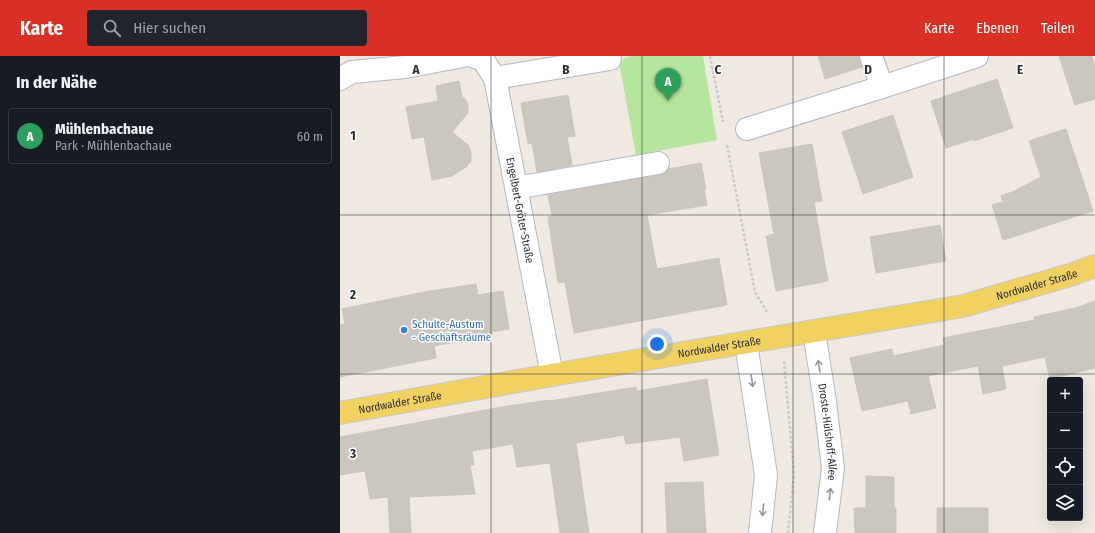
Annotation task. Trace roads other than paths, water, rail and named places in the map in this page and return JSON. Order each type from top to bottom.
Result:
[{"type":"main road","name":"Nordwalder Straße","points":[[340,413],[552,375],[963,306],[1070,275],[1095,266]]},
{"type":"street","points":[[340,79],[352,72],[405,67],[463,56]]},
{"type":"street","name":"Engelbert-Gröter-Straße","points":[[472,56],[483,60],[495,78],[552,375]]},
{"type":"street","points":[[871,56],[882,87]]},
{"type":"street","points":[[747,129],[977,56]]},
{"type":"street","points":[[495,78],[610,59]]},
{"type":"street","points":[[516,188],[658,163]]},
{"type":"street","name":"Droste-Hülshoff-Allee","points":[[814,332],[825,402],[833,468],[825,533]]},
{"type":"street","points":[[746,343],[766,475],[760,533]]},
{"type":"place","name":"Mühlenbachaue","points":[[668,101]]},
{"type":"place","name":"Schulte-Austum - Geschäftsräume","points":[[404,330]]}]
